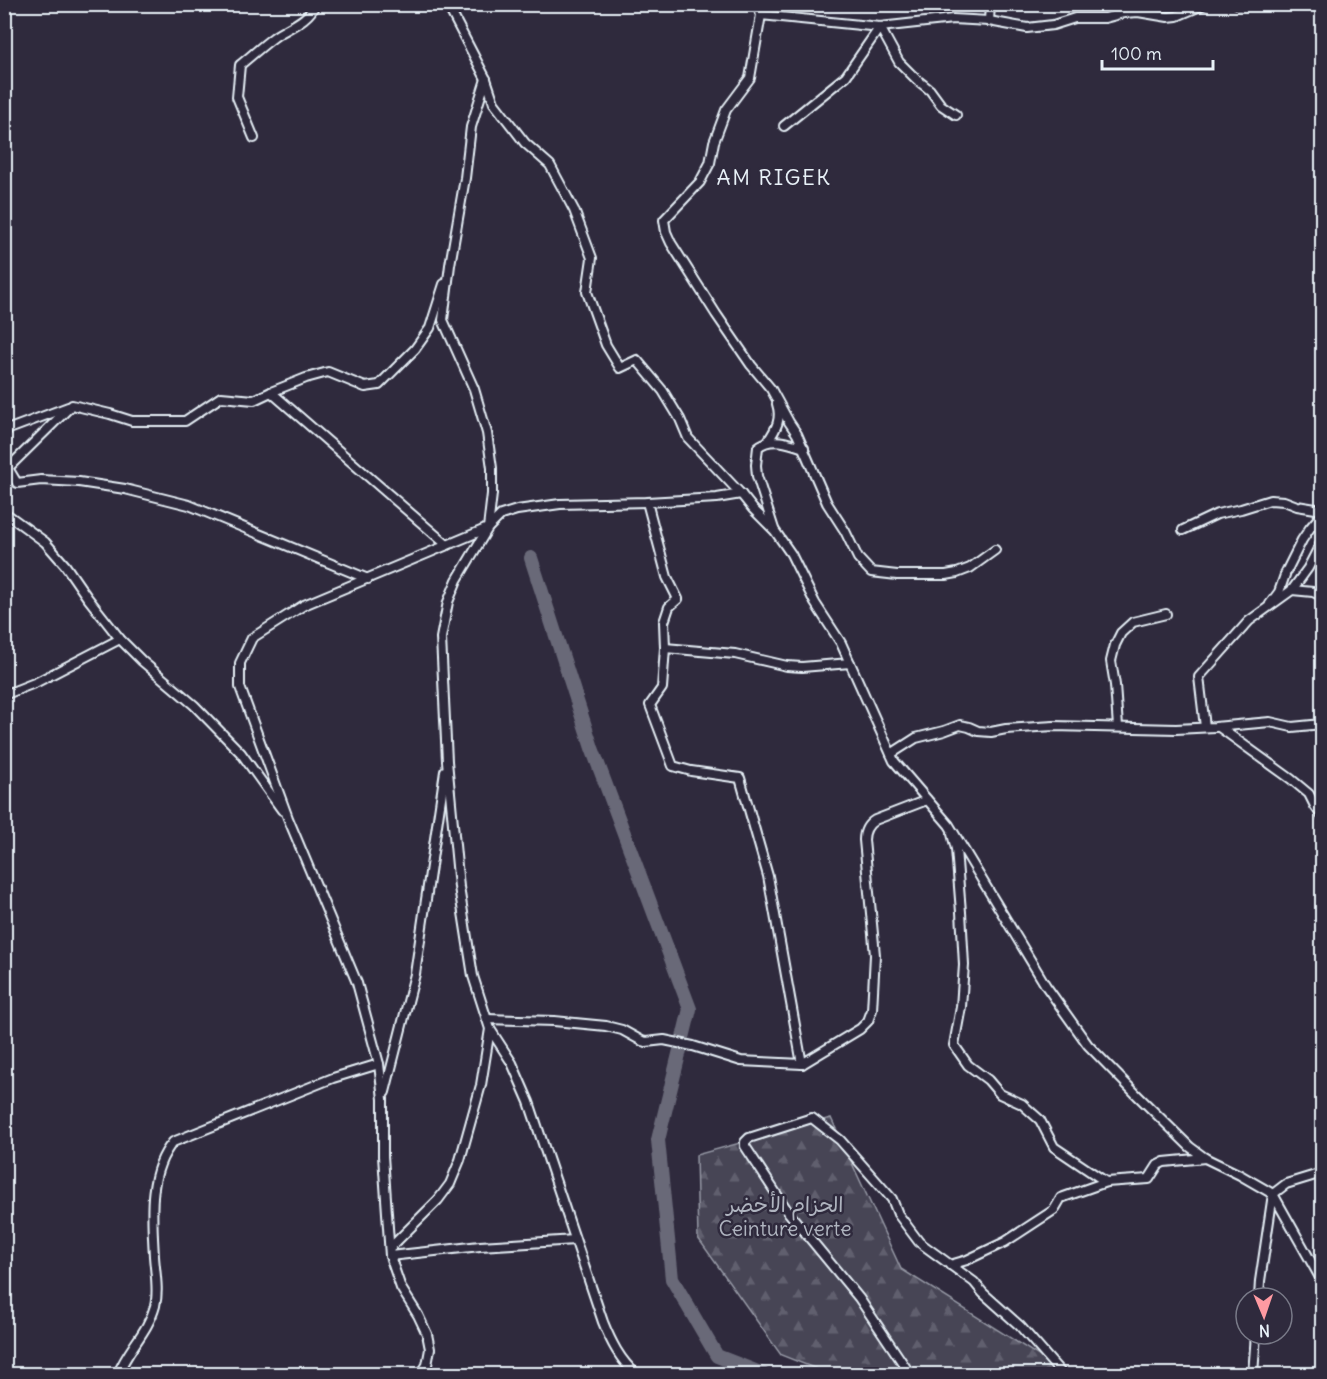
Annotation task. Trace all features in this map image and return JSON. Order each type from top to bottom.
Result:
[{"type":"street","points":[[254,138],[237,97],[240,65],[274,37],[310,14],[315,4]]},
{"type":"street","points":[[447,4],[486,79],[494,103],[525,143],[550,165],[574,210],[592,258],[587,292],[606,345],[620,368],[637,360],[663,391],[680,419],[688,438],[775,531],[790,554],[814,603],[841,643],[894,761],[949,825],[1046,986],[1088,1045],[1190,1147],[1205,1158],[1240,1174],[1273,1194],[1323,1281]]},
{"type":"street","points":[[758,4],[761,15]]},
{"type":"street","points":[[766,4],[761,15],[750,78],[726,110],[714,142],[710,163],[700,182],[664,220],[666,232],[751,365],[771,389],[804,448],[827,504],[845,531],[858,558],[871,572],[897,575],[946,575],[970,568],[995,550]]},
{"type":"street","points":[[990,4],[990,21]]},
{"type":"street","points":[[1119,4],[1124,13]]},
{"type":"street","points":[[761,15],[880,27],[952,19],[990,21],[1027,28],[1053,25],[1075,18],[1104,18],[1124,13],[1177,16],[1205,4]]},
{"type":"street","points":[[880,27],[899,62],[916,80],[930,90],[941,105],[956,115]]},
{"type":"street","points":[[784,126],[846,76],[880,27]]},
{"type":"street","points":[[486,79],[471,127],[443,320],[474,389],[487,433],[492,468],[488,528]]},
{"type":"street","points":[[4,431],[72,405],[132,421],[185,421],[221,397],[254,400],[306,378],[328,372],[365,387],[379,385],[415,349],[430,328],[450,265]]},
{"type":"street","points":[[771,389],[779,414],[778,423],[768,441],[758,447],[756,465],[757,476],[775,531]]},
{"type":"street","points":[[271,392],[447,545]]},
{"type":"street","points":[[72,405],[6,469],[17,483],[41,480],[79,482],[125,489],[189,506],[368,579]]},
{"type":"street","points":[[768,441],[804,448]]},
{"type":"street","points":[[636,1374],[613,1347],[529,1102],[512,1063],[490,1029],[473,975],[459,887],[447,761],[441,638],[448,602],[457,580],[488,528],[501,515],[517,510],[560,504],[646,502],[717,498],[741,494]]},
{"type":"street","points":[[1183,530],[1217,514],[1270,500],[1284,501],[1323,512],[1302,540],[1279,592],[1266,610]]},
{"type":"street","points":[[646,502],[667,577],[678,599],[669,608],[664,622],[662,688],[650,705],[673,766],[740,778],[768,876],[802,1064]]},
{"type":"street","points":[[4,512],[45,542],[120,639],[194,705],[241,753],[288,818]]},
{"type":"street","points":[[421,1374],[427,1365],[430,1349],[427,1334],[401,1287],[390,1252],[383,1156],[383,1100],[379,1064],[357,983],[288,818],[240,687],[240,663],[252,638],[304,605],[488,528]]},
{"type":"street","points":[[1205,728],[1199,677],[1249,621],[1292,590],[1323,541]]},
{"type":"street","points":[[1292,590],[1313,591],[1323,596]]},
{"type":"street","points":[[1118,727],[1111,661],[1115,645],[1121,633],[1133,622],[1166,614]]},
{"type":"street","points":[[4,695],[37,682],[120,639]]},
{"type":"street","points":[[665,648],[735,654],[802,668],[850,663]]},
{"type":"street","points":[[891,754],[916,738],[944,731],[960,724],[978,731],[991,732],[1054,726],[1176,729],[1270,722],[1292,727],[1323,724]]},
{"type":"street","points":[[1219,727],[1300,786],[1309,794],[1323,816]]},
{"type":"street","points":[[383,1100],[415,974],[447,761]]},
{"type":"street","points":[[487,1019],[554,1021],[606,1026],[622,1030],[642,1041],[664,1040],[741,1061],[802,1064],[860,1029],[868,1021],[872,1010],[875,956],[865,831],[875,820],[927,800]]},
{"type":"street","points":[[949,825],[956,849],[964,966],[961,1007],[954,1045],[968,1065],[988,1080],[1000,1094],[1022,1104],[1040,1120],[1054,1147],[1106,1182]]},
{"type":"street","points":[[390,1252],[450,1184],[460,1160],[481,1085],[490,1029]]},
{"type":"street","points":[[118,1374],[123,1361],[146,1329],[155,1305],[153,1193],[157,1171],[166,1150],[173,1142],[333,1078],[379,1064]]},
{"type":"street","points":[[910,1374],[859,1299],[789,1213],[745,1146],[749,1138],[812,1118],[840,1140],[892,1199],[898,1214],[919,1242],[974,1282],[1020,1326],[1062,1374]]},
{"type":"street","points":[[950,1265],[967,1260],[1005,1242],[1054,1210],[1061,1198],[1106,1182],[1149,1179],[1158,1165],[1164,1162],[1205,1158]]},
{"type":"street","points":[[1260,1286],[1273,1194],[1283,1186],[1323,1173]]},
{"type":"street","points":[[390,1252],[575,1240]]},
{"type":"street","points":[[1253,1374],[1255,1346]]},
{"type":"green space","name":"الحزام الأخضر Ceinture verte","points":[[831,1118],[901,1269],[1050,1363],[1056,1374],[829,1374],[781,1355],[698,1238],[696,1155]]},
{"type":"waterway","points":[[531,558],[592,748],[690,1009],[658,1140],[672,1279],[717,1356],[763,1374]]},
{"type":"district","name":"AM RIGEK","points":[[774,177]]}]
